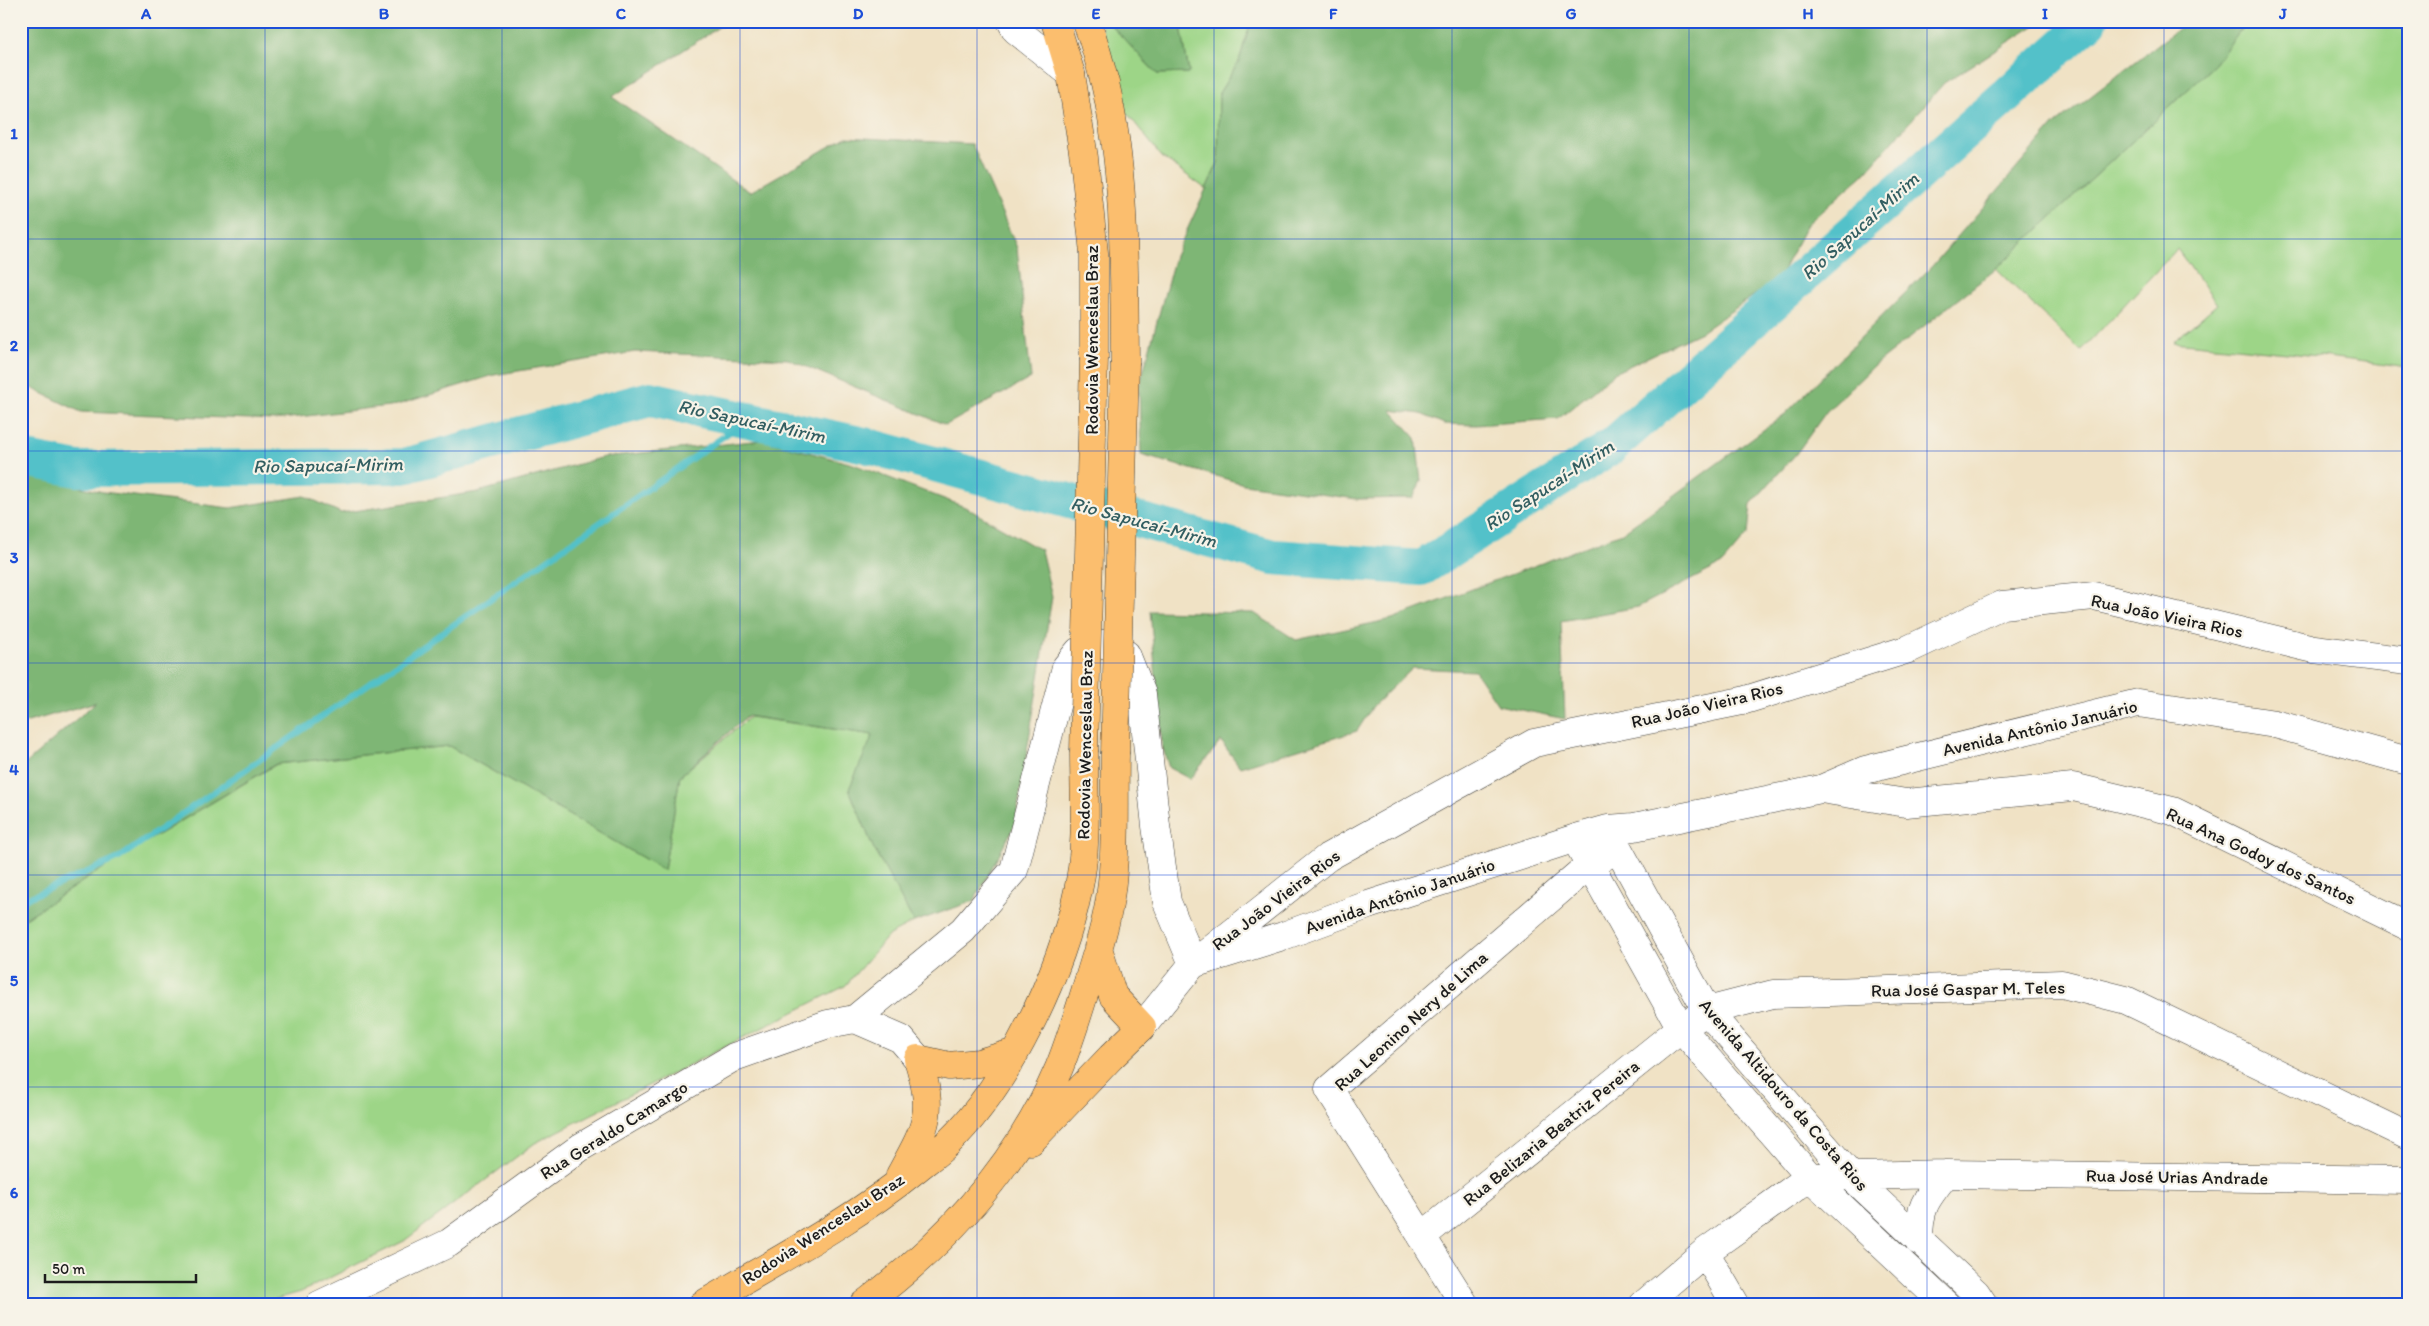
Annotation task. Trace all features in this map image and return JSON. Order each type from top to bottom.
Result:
[{"type":"highway","name":"Rodovia Wenceslau Braz","points":[[702,1305],[831,1229],[893,1188],[948,1143],[985,1099],[1014,1053],[1040,1002],[1061,952],[1078,891],[1084,838],[1084,752],[1094,358],[1094,253],[1084,158],[1071,74],[1055,21]]},
{"type":"highway","name":"Rodovia Wenceslau Braz","points":[[863,1305],[886,1288],[943,1236],[989,1186],[1024,1135],[1058,1069],[1098,948],[1110,898],[1125,362],[1124,250],[1119,162],[1109,101],[1094,40],[1086,21]]},
{"type":"highway","points":[[989,1186],[1111,1057],[1142,1027],[1113,996],[1098,948]]},
{"type":"highway","points":[[918,1059],[949,1066],[979,1063],[1014,1053]]},
{"type":"highway","points":[[893,1188],[921,1137],[928,1112],[926,1083],[918,1059]]},
{"type":"street","points":[[1011,21],[1016,30],[1071,74]]},
{"type":"street","name":"Rua João Vieira Rios","points":[[1142,1027],[1193,964],[1328,858],[1534,743],[1742,701],[1909,649],[2002,605],[2094,596],[2314,649],[2408,661]]},
{"type":"street","points":[[918,1059],[902,1039],[855,1019],[963,930],[1014,870],[1066,667],[1079,651],[1097,644],[1110,644],[1126,654],[1142,694],[1156,826],[1167,902],[1193,964]]},
{"type":"street","name":"Avenida Antônio Januário","points":[[1821,789],[1865,770],[2138,703],[2275,724],[2408,761]]},
{"type":"street","name":"Rua Ana Godoy dos Santos","points":[[1613,839],[1634,827],[1821,789],[1906,804],[2073,787],[2173,810],[2408,926]]},
{"type":"street","name":"Avenida Antônio Januário","points":[[1193,964],[1283,936],[1368,905],[1576,838],[1613,839]]},
{"type":"street","name":"Avenida Altidouro da Costa Rios","points":[[1576,838],[1589,865],[1681,1028],[1810,1178],[1946,1305]]},
{"type":"street","name":"Rua Leonino Nery de Lima","points":[[1465,1305],[1329,1089],[1589,865],[1613,839]]},
{"type":"street","name":"Avenida Altidouro da Costa Rios","points":[[1613,839],[1707,1010],[1850,1176],[1919,1241],[1975,1301]]},
{"type":"street","name":"Rua José Gaspar M. Teles","points":[[1707,1010],[1773,994],[2062,984],[2126,1000],[2408,1136]]},
{"type":"street","name":"Rua Belizaria Beatriz Pereira","points":[[1421,1237],[1681,1028],[1707,1010]]},
{"type":"street","name":"Rua Geraldo Camargo","points":[[319,1305],[449,1243],[581,1147],[734,1056],[828,1024],[855,1019]]},
{"type":"street","points":[[1919,1241],[1919,1218],[1926,1200],[1946,1174]]},
{"type":"street","name":"Rua José Urias Andrade","points":[[1810,1178],[1946,1174],[2408,1180]]},
{"type":"street","points":[[1643,1305],[1705,1252],[1810,1178]]},
{"type":"street","points":[[1705,1252],[1736,1305]]},
{"type":"green space","points":[[21,21],[728,21],[612,97],[750,192],[846,137],[972,144],[1017,248],[1031,378],[946,425],[788,359],[635,352],[494,375],[397,405],[274,420],[81,412],[21,383]]},
{"type":"green space","points":[[1100,21],[1107,21],[1157,74],[1189,73],[1180,21],[1251,21],[1239,61],[1219,93],[1218,163],[1206,189],[1162,157],[1119,103]]},
{"type":"green space","points":[[1107,21],[1180,21],[1189,73],[1157,74]]},
{"type":"green space","points":[[1251,21],[2042,21],[1944,83],[1863,175],[1807,224],[1779,278],[1701,332],[1614,373],[1558,419],[1476,425],[1444,424],[1421,414],[1391,410],[1416,438],[1421,481],[1413,498],[1357,499],[1244,484],[1141,455],[1139,387],[1175,256],[1218,163],[1219,93],[1239,61]]},
{"type":"green space","points":[[2188,21],[2247,21],[2215,64],[1996,269],[1875,365],[1826,412],[1796,454],[1751,504],[1748,534],[1722,564],[1638,607],[1561,621],[1565,719],[1498,705],[1475,671],[1413,668],[1373,706],[1357,731],[1240,767],[1221,741],[1190,779],[1169,768],[1162,745],[1150,611],[1254,613],[1296,640],[1392,619],[1622,533],[1785,414],[1933,265],[2055,124]]},
{"type":"green space","points":[[2247,21],[2408,21],[2408,368],[2329,357],[2173,342],[2217,304],[2177,249],[2081,351],[1996,269],[2215,64]]},
{"type":"green space","points":[[762,440],[853,464],[965,507],[1041,550],[1052,597],[1015,825],[974,901],[914,922],[873,847],[849,789],[873,735],[747,716],[680,776],[664,870],[449,746],[276,764],[119,858],[21,921],[21,768],[96,702],[21,724],[21,473],[103,492],[230,508],[305,496],[341,513],[478,492],[604,457]]},
{"type":"green space","points":[[750,717],[874,735],[849,789],[873,847],[914,922],[889,935],[845,986],[535,1143],[404,1241],[301,1292],[255,1305],[21,1305],[21,921],[119,858],[277,764],[449,746],[664,870],[680,776]]},
{"type":"waterway","name":"Rio Sapucaí-Mirim","points":[[21,458],[77,469],[404,466],[650,399],[865,445],[1273,557],[1422,568],[1612,446],[2090,21]]},
{"type":"waterway","points":[[21,901],[119,858],[747,420]]}]
